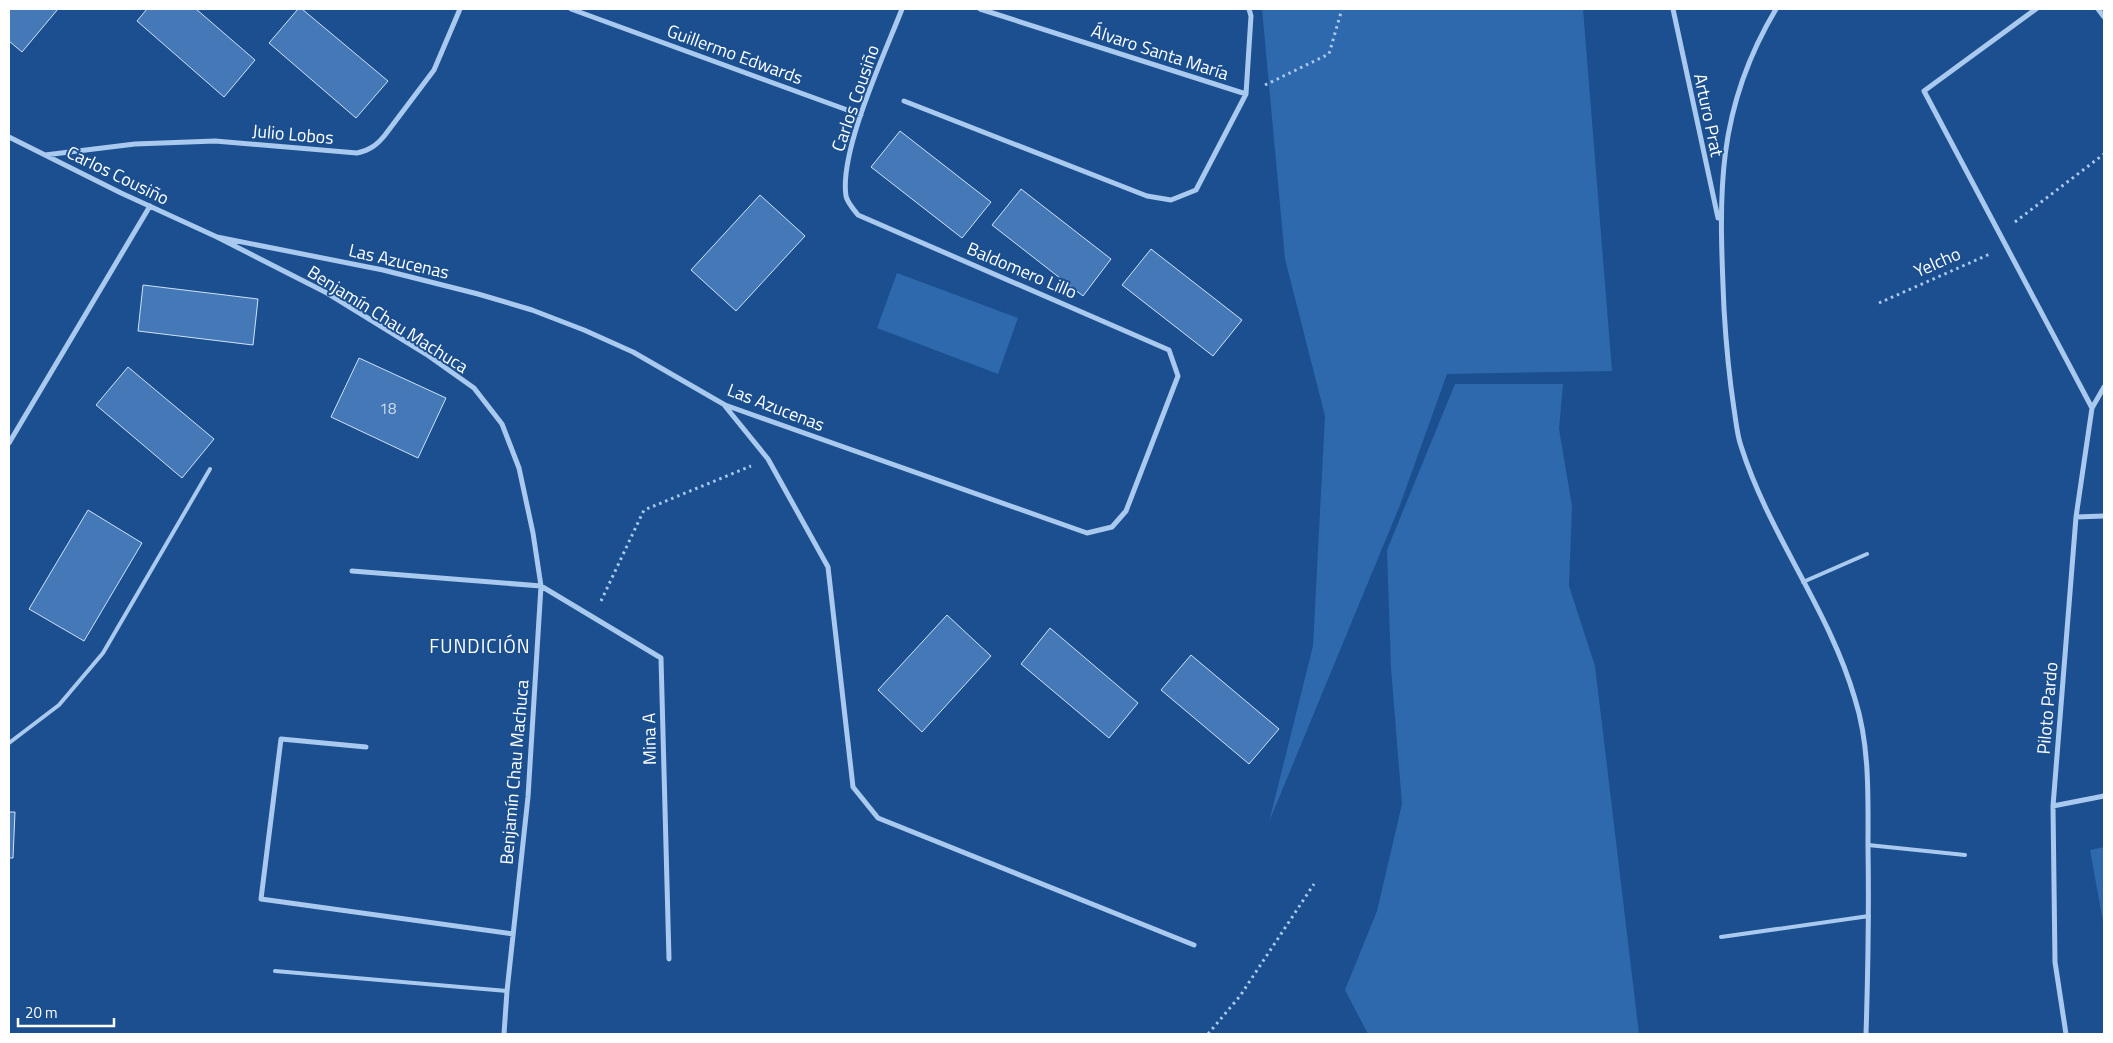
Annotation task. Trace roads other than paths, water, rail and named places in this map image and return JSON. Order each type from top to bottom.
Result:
[{"type":"street","name":"Julio Lobos","points":[[45,156],[136,144],[215,141],[357,153],[368,151],[381,140],[429,78],[460,9]]},
{"type":"street","name":"Guillermo Edwards","points":[[571,9],[861,115]]},
{"type":"street","name":"Carlos Cousiño","points":[[846,198],[845,169],[861,115],[902,9]]},
{"type":"street","name":"Álvaro Santa María","points":[[980,9],[1246,94]]},
{"type":"street","points":[[904,101],[1147,196],[1171,200],[1196,190],[1246,94],[1251,16],[1249,9]]},
{"type":"street","name":"Arturo Prat","points":[[1673,9],[1720,226]]},
{"type":"street","points":[[1776,9],[1754,52],[1732,112],[1724,148],[1720,226],[1726,359],[1740,445],[1777,536],[1828,626],[1856,700],[1868,776],[1869,916],[1866,1034]]},
{"type":"street","points":[[2036,9],[1924,92],[2092,408]]},
{"type":"street","points":[[2098,9],[2104,17]]},
{"type":"street","name":"Carlos Cousiño","points":[[9,137],[45,156],[217,237]]},
{"type":"street","name":"Baldomero Lillo","points":[[846,198],[858,215],[1169,350],[1178,376]]},
{"type":"street","points":[[9,443],[150,206]]},
{"type":"street","name":"Las Azucenas","points":[[217,237],[383,270],[532,310],[633,352],[725,405],[1087,533],[1112,528],[1126,511],[1178,376]]},
{"type":"street","name":"Benjamín Chau Machuca","points":[[217,237],[327,293],[426,354],[474,388],[502,424],[520,468],[541,586],[528,797],[506,990],[504,1034]]},
{"type":"street","name":"Piloto Pardo","points":[[2066,1034],[2055,962],[2053,806],[2076,517],[2092,408],[2104,387]]},
{"type":"street","points":[[725,405],[768,459],[828,566],[853,787],[878,818],[1194,945]]},
{"type":"street","points":[[2076,517],[2104,516]]},
{"type":"street","points":[[352,571],[541,586]]},
{"type":"street","name":"Mina A","points":[[541,586],[661,658],[669,959]]},
{"type":"street","points":[[366,747],[281,739],[261,899],[513,934]]},
{"type":"street","points":[[2053,806],[2104,796]]},
{"type":"lane","points":[[9,743],[59,705],[103,652],[210,468]]},
{"type":"lane","points":[[1803,582],[1867,554]]},
{"type":"lane","points":[[1868,845],[1965,855]]},
{"type":"lane","points":[[1721,937],[1869,916]]},
{"type":"lane","points":[[275,971],[506,990]]},
{"type":"district","name":"FUNDICIÓN","points":[[480,645]]}]
